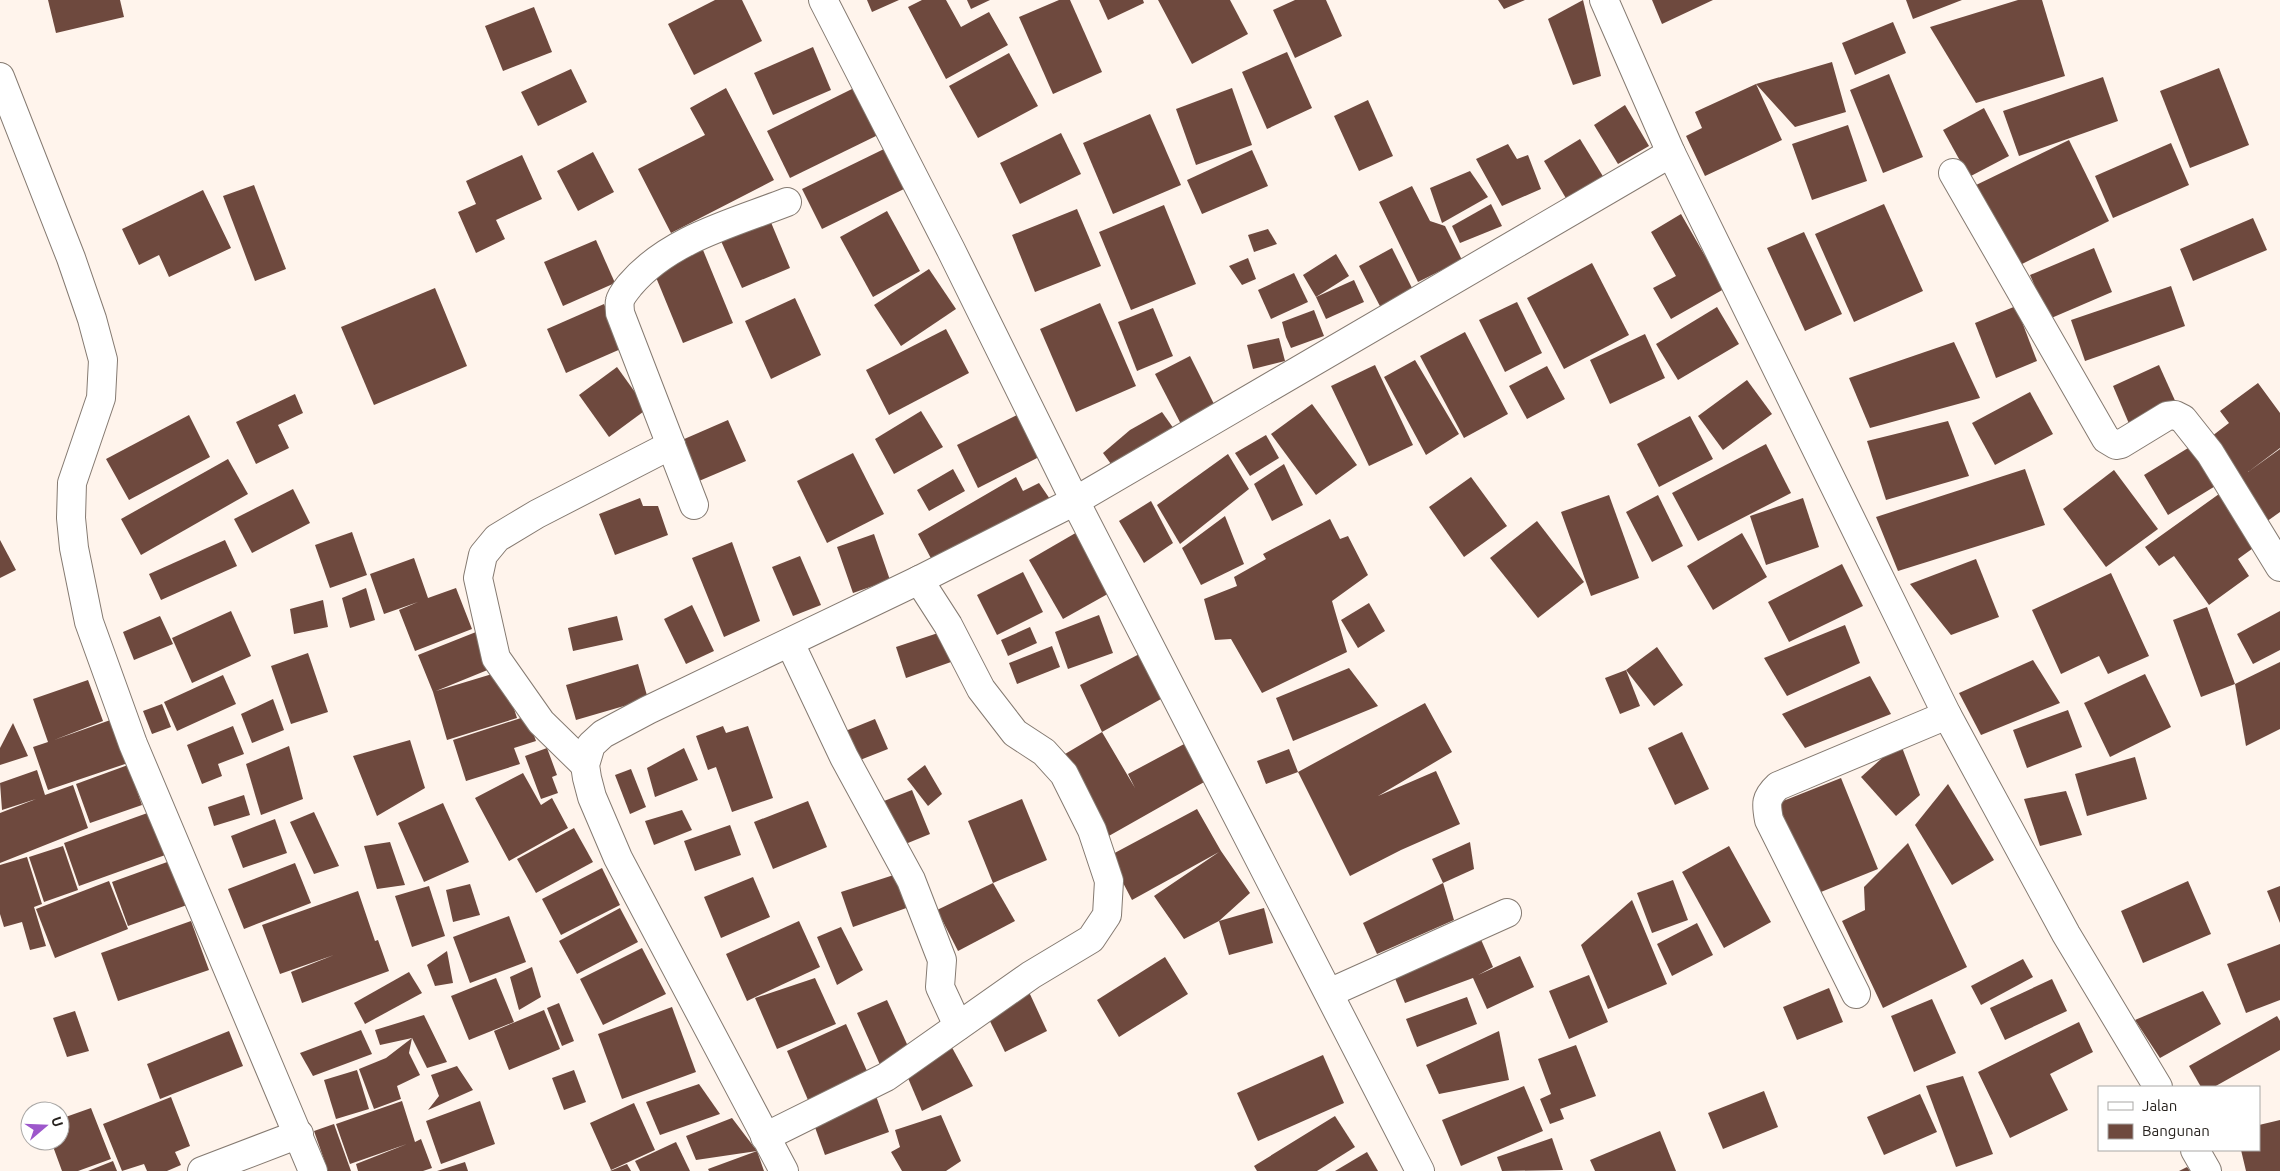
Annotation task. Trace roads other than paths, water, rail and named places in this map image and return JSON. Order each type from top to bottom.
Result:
[{"type":"street","points":[[823,0],[951,250],[1075,500],[1420,1171]]},
{"type":"street","points":[[1604,0],[1671,153],[1947,715],[2066,934],[2157,1086]]},
{"type":"street","points":[[0,77],[71,258],[92,319],[103,360],[101,398],[72,484],[71,518],[74,548],[89,622],[133,744],[313,1171]]},
{"type":"street","points":[[784,1171],[618,858],[592,797],[585,765],[591,745],[603,734],[648,710],[919,580],[1075,500],[1671,153]]},
{"type":"street","points":[[1952,173],[2106,439],[2112,444],[2121,444],[2167,416],[2175,415],[2183,419],[2210,453],[2280,567]]},
{"type":"street","points":[[694,504],[620,313],[620,301],[625,292],[646,269],[677,247],[699,236],[787,202]]},
{"type":"street","points":[[585,765],[541,722],[496,658],[478,578],[482,555],[496,538],[537,514],[671,445]]},
{"type":"street","points":[[766,1137],[886,1077],[1031,975],[1091,939],[1107,915],[1109,880],[1092,830],[1064,774],[1044,752],[1016,733],[981,689],[948,625],[919,580]]},
{"type":"street","points":[[790,643],[844,756],[910,880],[940,951],[942,968],[939,977],[940,988],[958,1026]]},
{"type":"street","points":[[1856,994],[1769,820],[1766,807],[1769,794],[1778,786],[1947,715]]},
{"type":"street","points":[[1328,993],[1506,913]]},
{"type":"street","points":[[202,1171],[299,1134]]},
{"type":"street","points":[[2196,1151],[2207,1171]]}]
